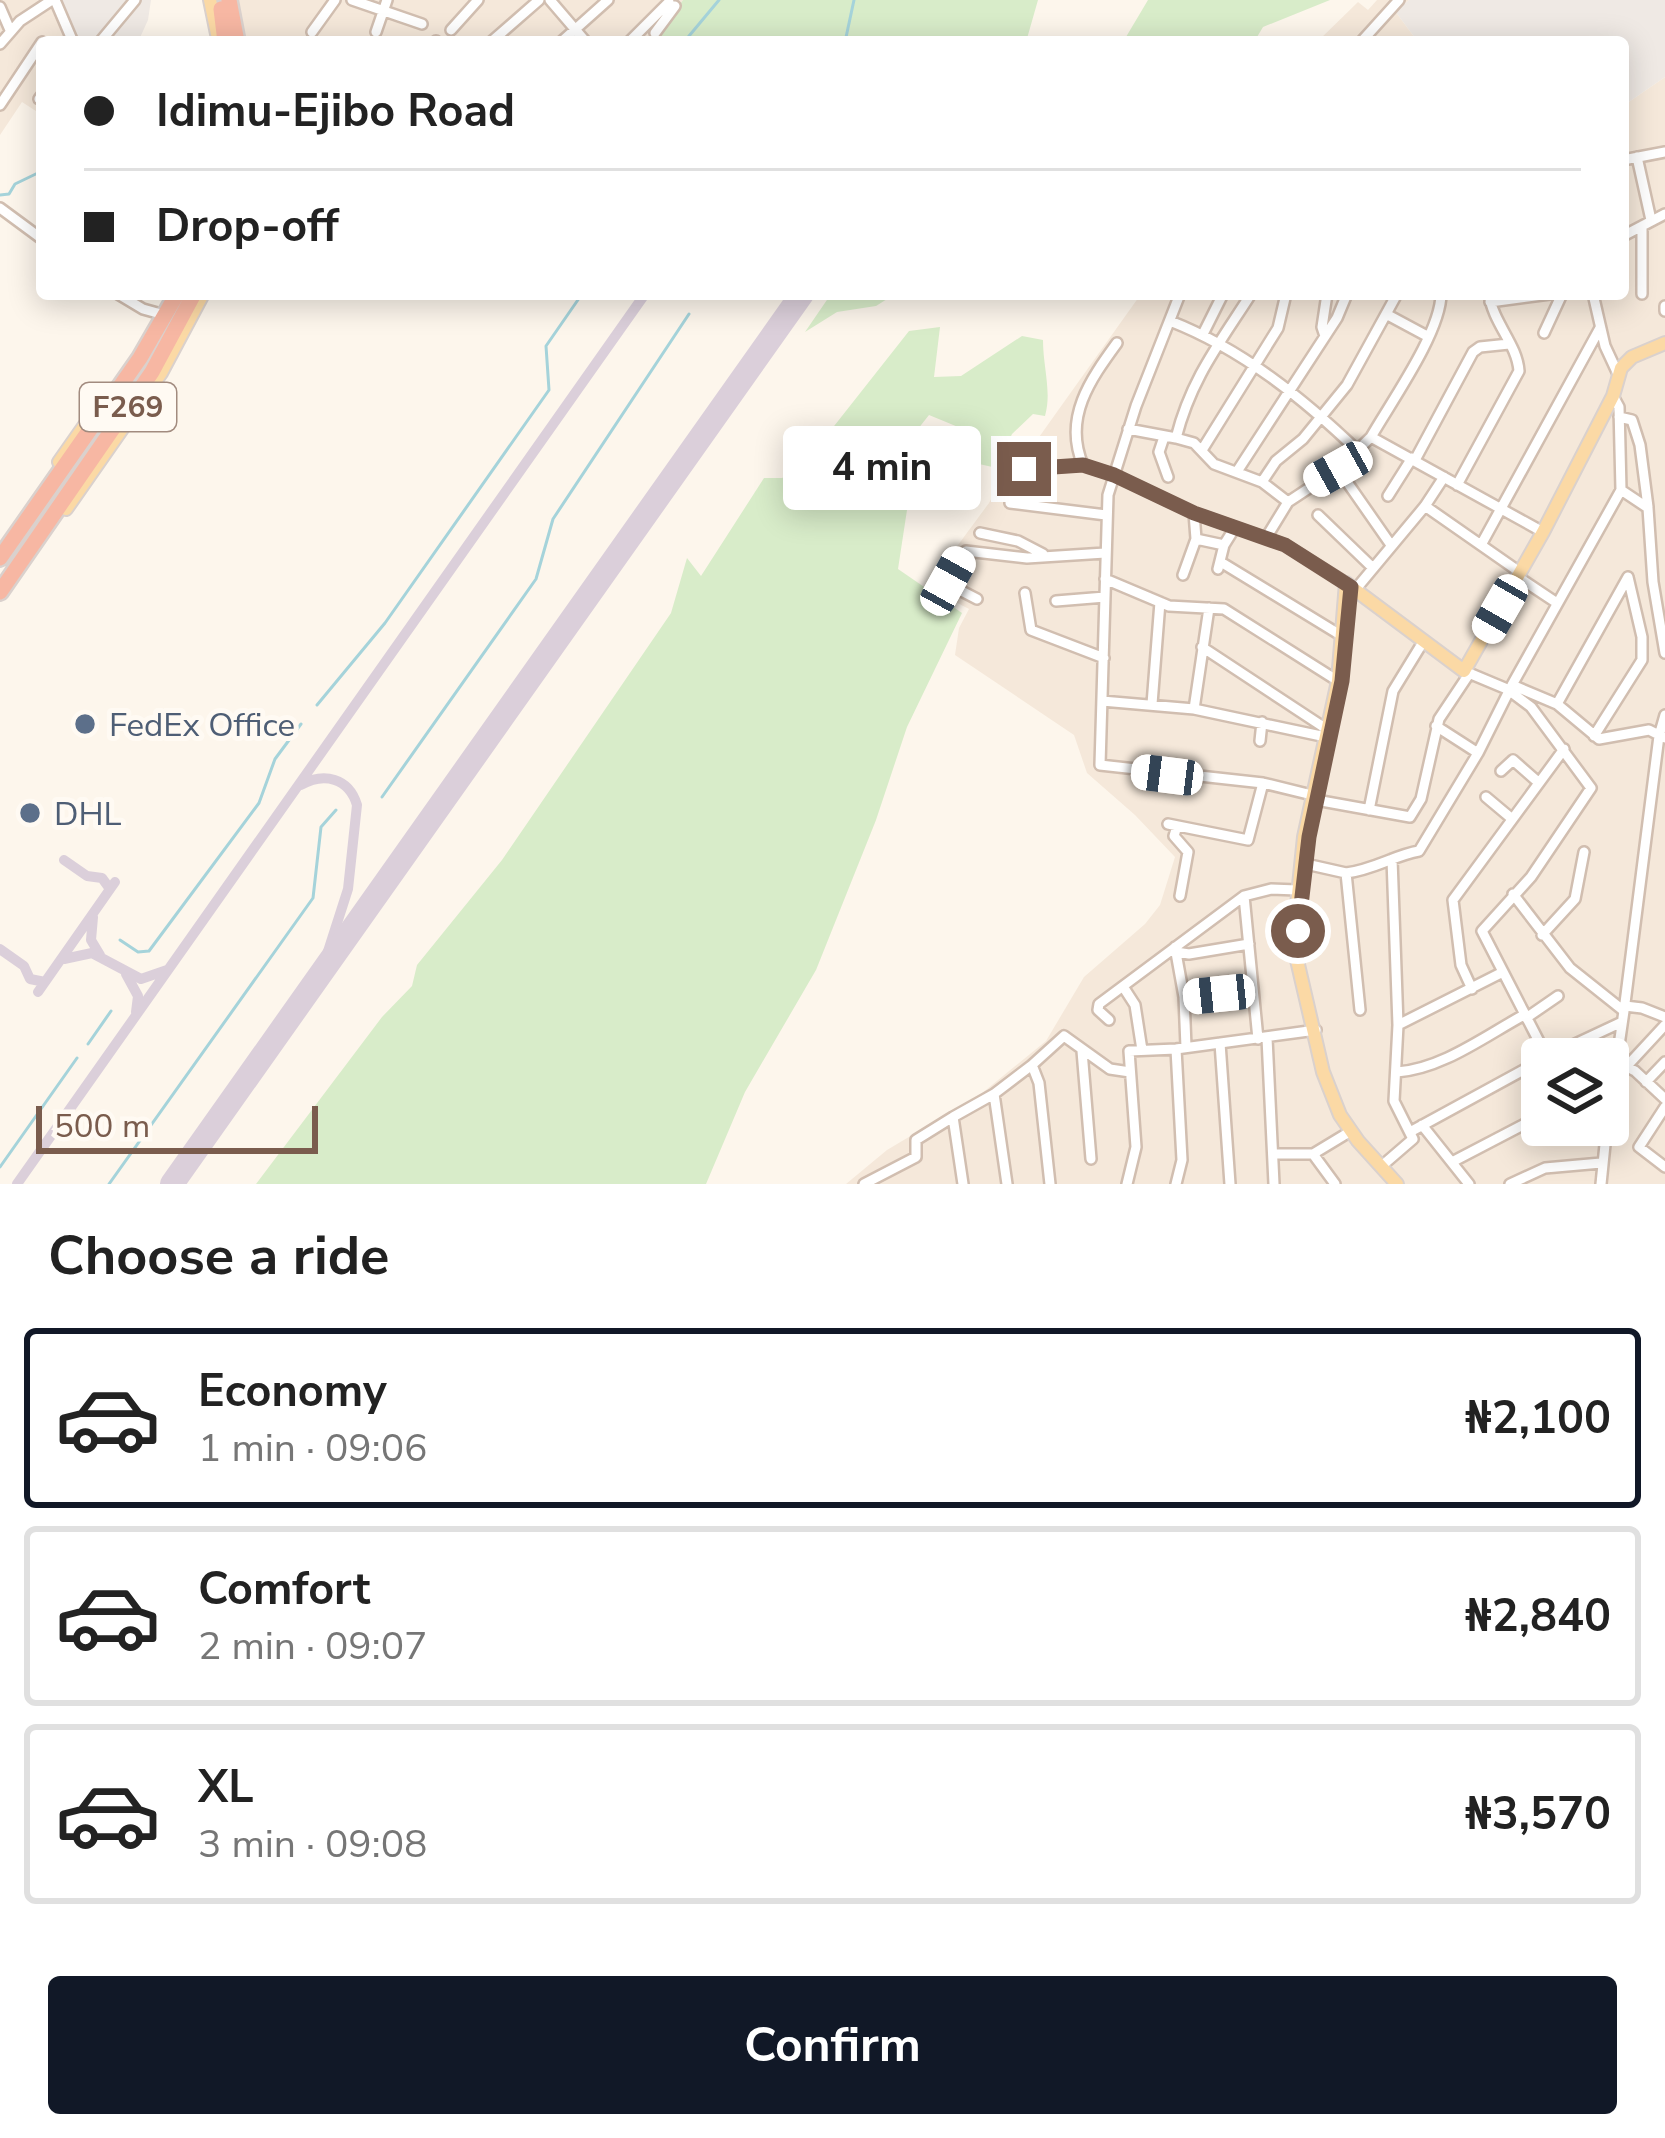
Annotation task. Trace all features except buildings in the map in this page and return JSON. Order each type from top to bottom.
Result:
[{"type":"highway","points":[[220,0],[221,36]]},
{"type":"highway","points":[[232,0],[238,36]]},
{"type":"highway","name":"F269","points":[[0,558],[140,358],[172,300]]},
{"type":"highway","name":"F269","points":[[0,592],[80,484],[195,300]]},
{"type":"main road","points":[[210,0],[219,36]]},
{"type":"main road","points":[[0,546],[171,300]]},
{"type":"main road","points":[[1351,587],[1466,673],[1613,396],[1618,374],[1628,360],[1665,343]]},
{"type":"main road","points":[[53,472],[68,460]]},
{"type":"main road","points":[[0,604],[80,484]]},
{"type":"main road","points":[[1340,675],[1351,587]]},
{"type":"main road","points":[[1351,587],[1340,675],[1297,890],[1293,944],[1323,1072],[1351,1131],[1400,1184]]},
{"type":"main road","points":[[1314,798],[1298,942],[1313,1031],[1344,1113],[1400,1184]]},
{"type":"street","points":[[0,44],[10,30],[53,0],[70,36]]},
{"type":"street","points":[[105,36],[135,0]]},
{"type":"street","points":[[312,32],[335,0]]},
{"type":"street","points":[[352,0],[385,5],[422,24]]},
{"type":"street","points":[[451,31],[478,0]]},
{"type":"street","points":[[497,36],[539,0]]},
{"type":"street","points":[[550,0],[582,36]]},
{"type":"street","points":[[567,36],[608,0]]},
{"type":"street","points":[[1368,36],[1399,0]]},
{"type":"street","points":[[655,33],[673,2]]},
{"type":"street","points":[[636,36],[673,2]]},
{"type":"street","points":[[376,32],[385,5]]},
{"type":"street","points":[[0,7],[10,30]]},
{"type":"street","points":[[50,36],[65,24]]},
{"type":"street","points":[[0,105],[36,51]]},
{"type":"street","points":[[1629,159],[1665,152]]},
{"type":"street","points":[[1637,157],[1647,223],[1642,294]]},
{"type":"street","points":[[0,208],[36,234]]},
{"type":"street","points":[[1629,233],[1665,214]]},
{"type":"street","points":[[127,300],[158,318]]},
{"type":"street","points":[[1178,300],[1128,429],[1106,515],[1099,760],[1103,768],[1263,784],[1410,817],[1421,799],[1436,726],[1466,673],[1557,704],[1601,739],[1652,730],[1662,737]]},
{"type":"street","points":[[1203,334],[1220,300]]},
{"type":"street","points":[[1168,477],[1159,452],[1218,342],[1247,300]]},
{"type":"street","points":[[1202,450],[1278,328],[1285,300]]},
{"type":"street","points":[[1325,336],[1326,300]]},
{"type":"street","points":[[1238,470],[1344,300]]},
{"type":"street","points":[[1262,482],[1348,385],[1394,300]]},
{"type":"street","points":[[1265,538],[1288,502],[1338,469],[1372,437],[1427,336],[1441,300]]},
{"type":"street","points":[[1457,484],[1519,371],[1497,326],[1490,300]]},
{"type":"street","points":[[1544,333],[1559,300]]},
{"type":"street","points":[[1594,300],[1618,374]]},
{"type":"street","points":[[1386,314],[1427,336]]},
{"type":"street","points":[[1170,321],[1218,342],[1253,366],[1359,452]]},
{"type":"street","points":[[1481,545],[1600,328]]},
{"type":"street","points":[[1083,465],[1077,446],[1080,400],[1117,343]]},
{"type":"street","points":[[1388,496],[1473,352],[1509,344]]},
{"type":"street","points":[[1306,864],[1346,874],[1365,871],[1401,852],[1419,851],[1622,490],[1619,417],[1613,396]]},
{"type":"street","points":[[1619,417],[1632,420],[1643,465],[1653,582],[1665,653]]},
{"type":"street","points":[[1128,429],[1202,450],[1214,464],[1262,482],[1288,502]]},
{"type":"street","points":[[1372,437],[1543,532]]},
{"type":"street","points":[[1024,469],[1083,465],[1114,475],[1194,513],[1312,559],[1351,587],[1425,506],[1444,477]]},
{"type":"street","points":[[1338,469],[1391,545]]},
{"type":"street","points":[[1622,490],[1648,508]]},
{"type":"street","points":[[1010,503],[1106,515]]},
{"type":"street","points":[[1425,506],[1557,603]]},
{"type":"street","points":[[1183,575],[1196,539],[1194,513]]},
{"type":"street","points":[[1318,515],[1372,568]]},
{"type":"street","points":[[1234,529],[1224,544],[1221,567],[1342,637]]},
{"type":"street","points":[[980,532],[1018,541],[1043,554]]},
{"type":"street","points":[[1196,539],[1224,544]]},
{"type":"street","points":[[977,598],[948,584],[966,551],[1027,558],[1105,553]]},
{"type":"street","points":[[1557,704],[1628,577],[1642,637],[1642,660],[1594,736]]},
{"type":"street","points":[[1105,579],[1160,602],[1237,615],[1340,675]]},
{"type":"street","points":[[1024,593],[1031,630],[1105,658]]},
{"type":"street","points":[[1056,601],[1106,597]]},
{"type":"street","points":[[1152,704],[1160,602]]},
{"type":"street","points":[[1194,709],[1209,608]]},
{"type":"street","points":[[1369,810],[1393,692],[1423,642]]},
{"type":"street","points":[[1202,647],[1330,726]]},
{"type":"street","points":[[1510,687],[1532,707],[1592,788],[1531,877],[1482,932],[1535,1038]]},
{"type":"street","points":[[1102,700],[1194,709],[1262,722],[1330,726]]},
{"type":"street","points":[[1624,1038],[1665,715]]},
{"type":"street","points":[[1260,741],[1262,722]]},
{"type":"street","points":[[1436,726],[1478,753]]},
{"type":"street","points":[[1472,988],[1462,965],[1453,900],[1564,749]]},
{"type":"street","points":[[1501,771],[1513,760],[1538,782]]},
{"type":"street","points":[[1180,896],[1188,852],[1174,836],[1172,825],[1248,840],[1263,784]]},
{"type":"street","points":[[1486,797],[1511,818]]},
{"type":"street","points":[[1542,935],[1575,899],[1584,851]]},
{"type":"street","points":[[1384,1163],[1412,1141],[1394,1101],[1398,1025],[1392,859]]},
{"type":"street","points":[[1346,874],[1360,1010]]},
{"type":"street","points":[[1109,1020],[1097,1006],[1244,896],[1270,889],[1297,890]]},
{"type":"street","points":[[1514,894],[1542,935],[1580,977],[1624,1012],[1665,1021]]},
{"type":"street","points":[[1244,896],[1275,1184]]},
{"type":"street","points":[[1175,949],[1189,955],[1249,944]]},
{"type":"street","points":[[1175,949],[1184,998],[1182,1160],[1177,1184]]},
{"type":"street","points":[[1398,1025],[1503,972]]},
{"type":"street","points":[[1124,988],[1136,1005],[1142,1050]]},
{"type":"street","points":[[1184,998],[1253,990]]},
{"type":"street","points":[[1397,1072],[1438,1062],[1558,996]]},
{"type":"street","points":[[1580,1038],[1624,1012]]},
{"type":"street","points":[[1629,1058],[1665,1021]]},
{"type":"street","points":[[1127,1184],[1136,1147],[1129,1051],[1313,1031]]},
{"type":"street","points":[[864,1184],[916,1157],[916,1141],[994,1094],[1064,1036],[1114,1071],[1130,1072]]},
{"type":"street","points":[[1220,1042],[1230,1184]]},
{"type":"street","points":[[1082,1052],[1090,1159]]},
{"type":"street","points":[[1646,1082],[1665,1062]]},
{"type":"street","points":[[1032,1065],[1042,1101],[1050,1184]]},
{"type":"street","points":[[1629,1069],[1665,1103],[1639,1147],[1665,1168]]},
{"type":"street","points":[[1410,1132],[1521,1072]]},
{"type":"street","points":[[994,1094],[1007,1184]]},
{"type":"street","points":[[953,1117],[963,1184]]},
{"type":"street","points":[[1422,1125],[1469,1184]]},
{"type":"street","points":[[1452,1162],[1521,1126]]},
{"type":"street","points":[[1274,1154],[1313,1154],[1351,1131]]},
{"type":"street","points":[[1601,1184],[1604,1146]]},
{"type":"street","points":[[1313,1154],[1335,1184]]},
{"type":"street","points":[[1510,1184],[1545,1168],[1601,1163]]},
{"type":"shaded area","points":[[0,0],[55,0],[69,36],[36,36],[36,111],[22,102],[0,135]]},
{"type":"shaded area","points":[[55,0],[151,0],[141,36],[69,36]]},
{"type":"shaded area","points":[[236,0],[683,0],[656,36],[239,36]]},
{"type":"shaded area","points":[[1377,0],[1409,0],[1395,11],[1414,36],[1323,36],[1358,2],[1368,10]]},
{"type":"shaded area","points":[[1409,0],[1665,0],[1665,77],[1629,102],[1629,36],[1414,36],[1395,11]]},
{"type":"shaded area","points":[[1665,77],[1665,1184],[846,1184],[887,1150],[981,1094],[1046,1041],[1084,977],[1160,905],[1175,857],[1087,773],[1074,735],[955,655],[959,628],[969,609],[927,587],[989,503],[1008,468],[1017,468],[1137,300],[1629,300],[1629,102]]},
{"type":"green space","points":[[683,0],[1038,0],[1028,36],[656,36]]},
{"type":"green space","points":[[1148,0],[1330,0],[1263,27],[1258,36],[1127,36]]},
{"type":"green space","points":[[827,300],[886,300],[837,312],[805,332]]},
{"type":"green space","points":[[940,327],[934,377],[961,376],[1022,336],[1043,340],[1045,416],[1033,414],[1012,434],[997,468],[970,462],[963,429],[929,415],[910,439],[898,569],[962,613],[907,727],[816,970],[745,1092],[706,1184],[256,1184],[382,1017],[412,986],[417,965],[502,860],[671,613],[687,558],[701,576],[764,478],[782,478],[801,468],[909,331]]},
{"type":"waterway","points":[[689,36],[719,0]]},
{"type":"waterway","points":[[846,36],[854,0]]},
{"type":"waterway","points":[[0,195],[9,194],[15,184],[36,174]]},
{"type":"waterway","points":[[317,705],[385,623],[549,390],[546,346],[578,300]]},
{"type":"waterway","points":[[382,797],[536,579],[553,519],[689,314]]},
{"type":"waterway","points":[[120,940],[138,952],[149,951],[259,803],[275,759],[301,724]]},
{"type":"waterway","points":[[109,1184],[313,898],[321,827],[336,810]]},
{"type":"waterway","points":[[88,1044],[111,1011]]},
{"type":"waterway","points":[[0,1167],[77,1058]]},
{"type":"taxiway","points":[[17,1184],[641,300]]},
{"type":"taxiway","points":[[301,785],[335,780],[348,789],[357,805],[348,889],[321,973]]},
{"type":"taxiway","points":[[64,860],[87,876],[102,878],[110,889]]},
{"type":"taxiway","points":[[38,992],[115,882]]},
{"type":"taxiway","points":[[93,917],[91,940],[100,955]]},
{"type":"taxiway","points":[[0,949],[24,966],[30,979],[45,982]]},
{"type":"taxiway","points":[[64,959],[92,953],[141,979],[167,970]]},
{"type":"taxiway","points":[[126,974],[138,996],[136,1012]]},
{"type":"runway","points":[[172,1184],[798,300]]},
{"type":"place","name":"FedEx Office","points":[[85,724]]},
{"type":"place","name":"DHL","points":[[30,813]]},
{"type":"route","points":[[1024,469],[1083,465],[1114,475],[1230,528],[1285,545],[1351,587],[1342,681],[1309,837],[1298,931]]}]
